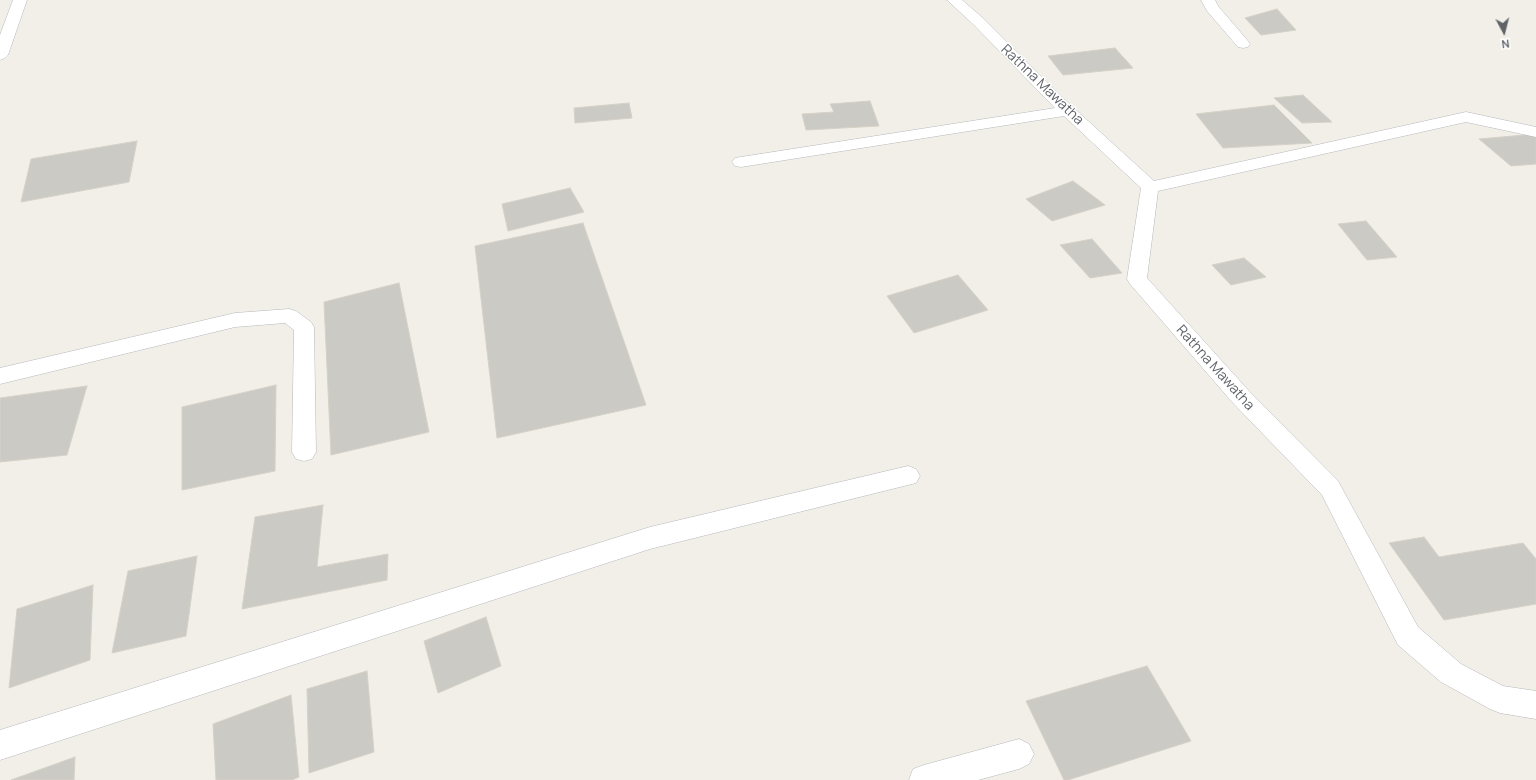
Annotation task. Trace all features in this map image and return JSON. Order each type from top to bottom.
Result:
[{"type":"street","points":[[0,55],[20,0]]},
{"type":"street","name":"Rathna Mawatha","points":[[954,0],[979,22],[1068,111],[1150,187],[1137,279],[1240,398],[1330,488],[1408,636],[1451,673],[1500,699],[1536,705]]},
{"type":"street","points":[[1208,0],[1212,8],[1243,44]]},
{"type":"street","points":[[741,162],[1068,111]]},
{"type":"street","points":[[1150,187],[1466,117],[1536,132]]},
{"type":"street","points":[[0,376],[235,320],[289,316],[304,327],[304,452]]},
{"type":"street","points":[[0,745],[650,538],[908,476]]},
{"type":"street","points":[[924,780],[1019,754]]},
{"type":"building","points":[[1277,9],[1296,30],[1261,35],[1245,18]]},
{"type":"building","points":[[1115,48],[1133,68],[1063,75],[1048,56]]},
{"type":"building","points":[[1303,95],[1332,122],[1302,123],[1274,98]]},
{"type":"building","points":[[870,101],[879,126],[806,130],[802,114],[834,112],[830,104]]},
{"type":"building","points":[[629,103],[632,118],[575,123],[574,108]]},
{"type":"building","points":[[1274,105],[1312,143],[1223,148],[1196,114]]},
{"type":"building","points":[[1536,134],[1536,164],[1511,166],[1479,139]]},
{"type":"building","points":[[137,141],[129,182],[21,202],[31,159]]},
{"type":"building","points":[[1073,181],[1105,205],[1052,221],[1026,199]]},
{"type":"building","points":[[570,188],[584,212],[508,231],[502,204]]},
{"type":"building","points":[[1366,221],[1397,257],[1367,260],[1338,224]]},
{"type":"building","points":[[583,223],[646,405],[497,438],[475,246]]},
{"type":"building","points":[[1092,239],[1122,273],[1090,278],[1060,245]]},
{"type":"building","points":[[1244,258],[1266,277],[1231,285],[1212,265]]},
{"type":"building","points":[[958,275],[988,310],[914,333],[887,296]]},
{"type":"building","points":[[399,283],[429,432],[331,455],[324,302]]},
{"type":"building","points":[[276,385],[275,471],[182,490],[182,407]]},
{"type":"building","points":[[87,386],[67,455],[0,462],[0,398]]},
{"type":"building","points":[[323,505],[317,567],[388,554],[387,580],[242,609],[255,517]]},
{"type":"building","points":[[1424,537],[1439,557],[1523,543],[1536,559],[1536,604],[1444,620],[1389,543]]},
{"type":"building","points":[[197,556],[186,636],[112,653],[128,571]]},
{"type":"building","points":[[93,585],[90,660],[9,688],[17,609]]},
{"type":"building","points":[[486,617],[501,666],[438,693],[424,641]]},
{"type":"building","points":[[1147,666],[1191,741],[1064,780],[1026,701]]},
{"type":"building","points":[[367,671],[374,752],[309,773],[307,689]]},
{"type":"building","points":[[291,695],[299,777],[292,780],[216,780],[213,724]]},
{"type":"building","points":[[75,757],[74,780],[11,780]]}]
